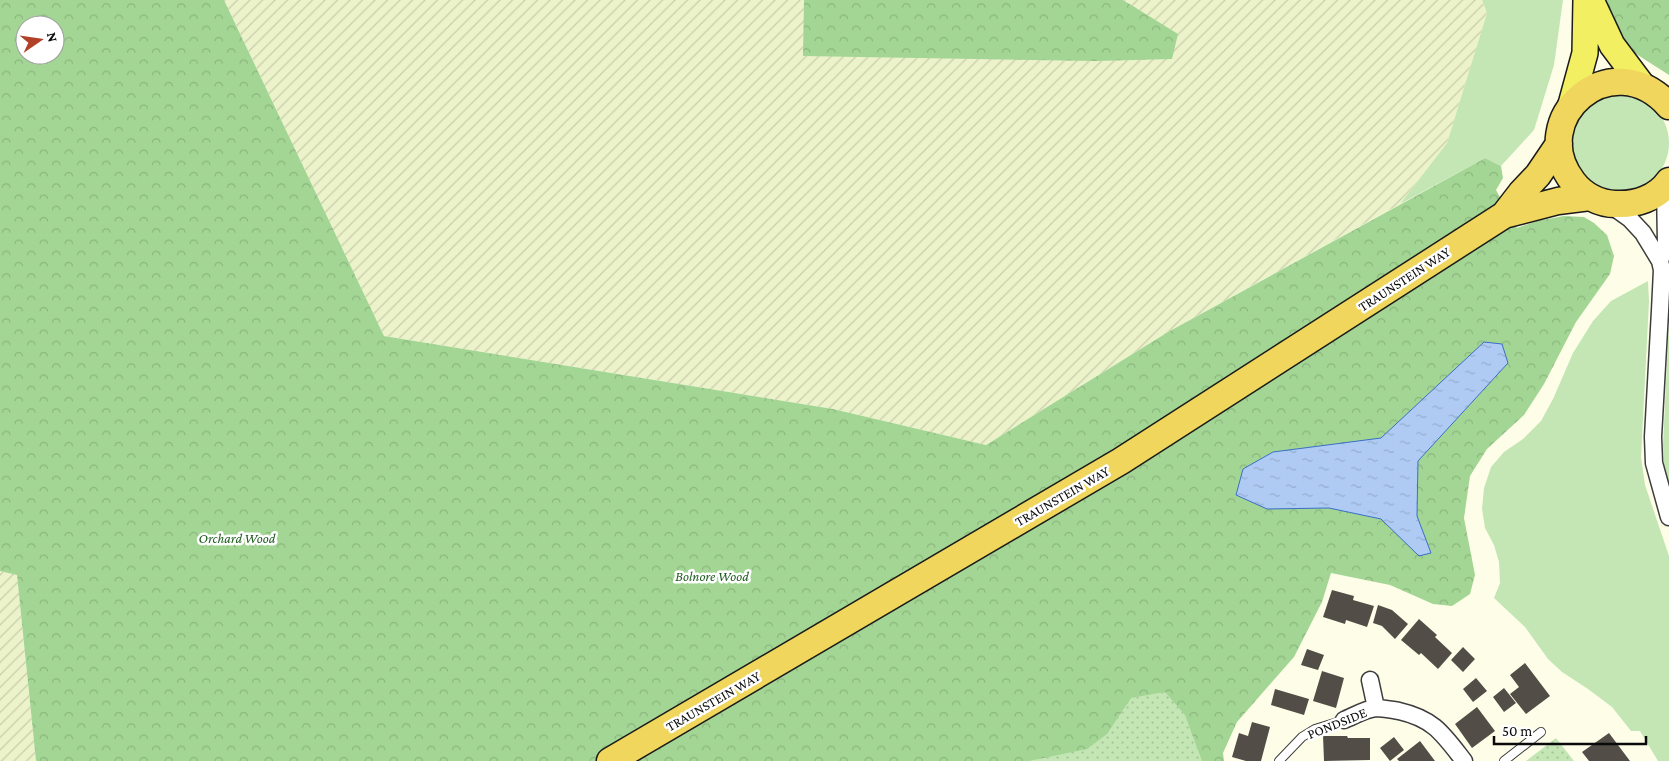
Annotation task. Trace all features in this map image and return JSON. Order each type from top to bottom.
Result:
[{"type":"highway","points":[[1599,201],[1577,187],[1567,174],[1561,160],[1558,144],[1561,125],[1570,108],[1584,93],[1602,84],[1622,81],[1660,96]]},
{"type":"highway","name":"TRAUNSTEIN WAY","points":[[1504,215],[1538,175],[1558,144]]},
{"type":"highway","name":"TRAUNSTEIN WAY","points":[[610,761],[1121,461],[1504,215],[1558,201],[1599,201],[1629,205],[1649,198],[1667,184]]},
{"type":"main road","points":[[1570,108],[1585,53],[1586,0]]},
{"type":"main road","points":[[1591,0],[1612,45],[1660,96]]},
{"type":"street","points":[[1667,184],[1666,244],[1660,261],[1660,311],[1653,437],[1660,489],[1669,517]]},
{"type":"street","points":[[1599,201],[1630,219],[1643,233],[1660,261]]},
{"type":"street","name":"PONDSIDE","points":[[1370,680],[1376,708]]},
{"type":"street","name":"PONDSIDE","points":[[1344,720],[1376,708],[1412,714],[1428,721],[1449,741],[1464,761]]},
{"type":"lane","name":"PONDSIDE","points":[[1279,761],[1302,737],[1315,729],[1344,720]]},
{"type":"lane","points":[[1504,761],[1541,732]]},
{"type":"green space","points":[[0,0],[224,0],[384,336],[833,409],[986,445],[1168,332],[1485,158],[1501,166],[1503,178],[1496,190],[1517,228],[1537,221],[1564,216],[1584,217],[1607,235],[1614,256],[1610,274],[1576,322],[1544,384],[1524,415],[1487,449],[1470,476],[1464,518],[1475,575],[1470,594],[1452,606],[1433,604],[1390,585],[1331,573],[1322,602],[1294,657],[1237,722],[1223,753],[1224,761],[36,761],[17,575],[0,571]]},
{"type":"green space","points":[[224,0],[804,0],[804,56],[1128,2],[1123,0],[1482,0],[1487,13],[1447,143],[1400,204],[1168,332],[986,445],[833,409],[384,336]]},
{"type":"green space","points":[[804,0],[1123,0],[1178,34],[1172,59],[1096,61],[803,56]]},
{"type":"green space","points":[[1482,0],[1563,0],[1554,65],[1534,130],[1501,166],[1485,158],[1400,204],[1447,143],[1487,13]]},
{"type":"green space","points":[[1605,0],[1669,0],[1669,75],[1630,50]]},
{"type":"green space","points":[[1620,94],[1630,95],[1647,102],[1661,116],[1668,133],[1668,153],[1661,170],[1647,184],[1630,191],[1620,192],[1610,191],[1593,184],[1579,170],[1572,153],[1571,143],[1572,133],[1579,116],[1593,102],[1610,95]]},
{"type":"green space","points":[[1648,281],[1649,302],[1641,457],[1645,485],[1669,556],[1669,761],[1658,761],[1640,731],[1631,731],[1612,707],[1562,672],[1548,659],[1525,627],[1494,598],[1500,583],[1499,562],[1494,545],[1485,528],[1482,509],[1484,488],[1491,467],[1504,452],[1523,439],[1541,421],[1573,353],[1593,321],[1611,301]]},
{"type":"green space","points":[[1669,322],[1669,489],[1664,466],[1663,445]]},
{"type":"green space","points":[[0,571],[17,574],[36,761],[0,761]]},
{"type":"green space","points":[[1165,692],[1185,715],[1202,761],[1029,761],[1087,749],[1107,734],[1131,698]]},
{"type":"green space","points":[[1556,738],[1574,761],[1526,761]]},
{"type":"water","points":[[1484,342],[1502,344],[1508,363],[1418,461],[1417,516],[1431,553],[1419,556],[1381,519],[1329,508],[1267,509],[1236,495],[1243,469],[1273,452],[1381,438]]},
{"type":"building","points":[[1332,590],[1354,596],[1353,600],[1374,606],[1367,627],[1346,620],[1345,624],[1323,617]]},
{"type":"building","points":[[1378,605],[1392,610],[1408,624],[1395,639],[1382,626],[1373,623]]},
{"type":"building","points":[[1419,619],[1437,635],[1435,637],[1452,653],[1438,669],[1421,653],[1419,655],[1401,640]]},
{"type":"building","points":[[1463,647],[1475,659],[1463,672],[1451,660]]},
{"type":"building","points":[[1307,649],[1324,655],[1318,670],[1301,665]]},
{"type":"building","points":[[1525,663],[1550,696],[1526,714],[1510,694],[1519,687],[1510,675]]},
{"type":"building","points":[[1322,671],[1344,678],[1336,708],[1313,701]]},
{"type":"building","points":[[1476,678],[1487,691],[1473,702],[1463,689]]},
{"type":"building","points":[[1504,688],[1516,703],[1504,712],[1493,697]]},
{"type":"building","points":[[1275,689],[1309,699],[1304,715],[1271,705]]},
{"type":"building","points":[[1477,707],[1495,731],[1472,748],[1455,724]]},
{"type":"building","points":[[1252,722],[1270,727],[1261,761],[1246,761],[1232,757],[1239,733],[1248,736]]},
{"type":"building","points":[[1609,733],[1630,761],[1589,761],[1582,752]]},
{"type":"building","points":[[1323,736],[1370,738],[1370,760],[1324,761]]},
{"type":"building","points":[[1394,737],[1404,750],[1390,761],[1380,748]]},
{"type":"building","points":[[1420,741],[1435,761],[1399,761],[1397,759]]},
{"type":"park label","name":"Orchard Wood","points":[[237,538]]},
{"type":"park label","name":"Bolnore Wood","points":[[712,576]]}]
